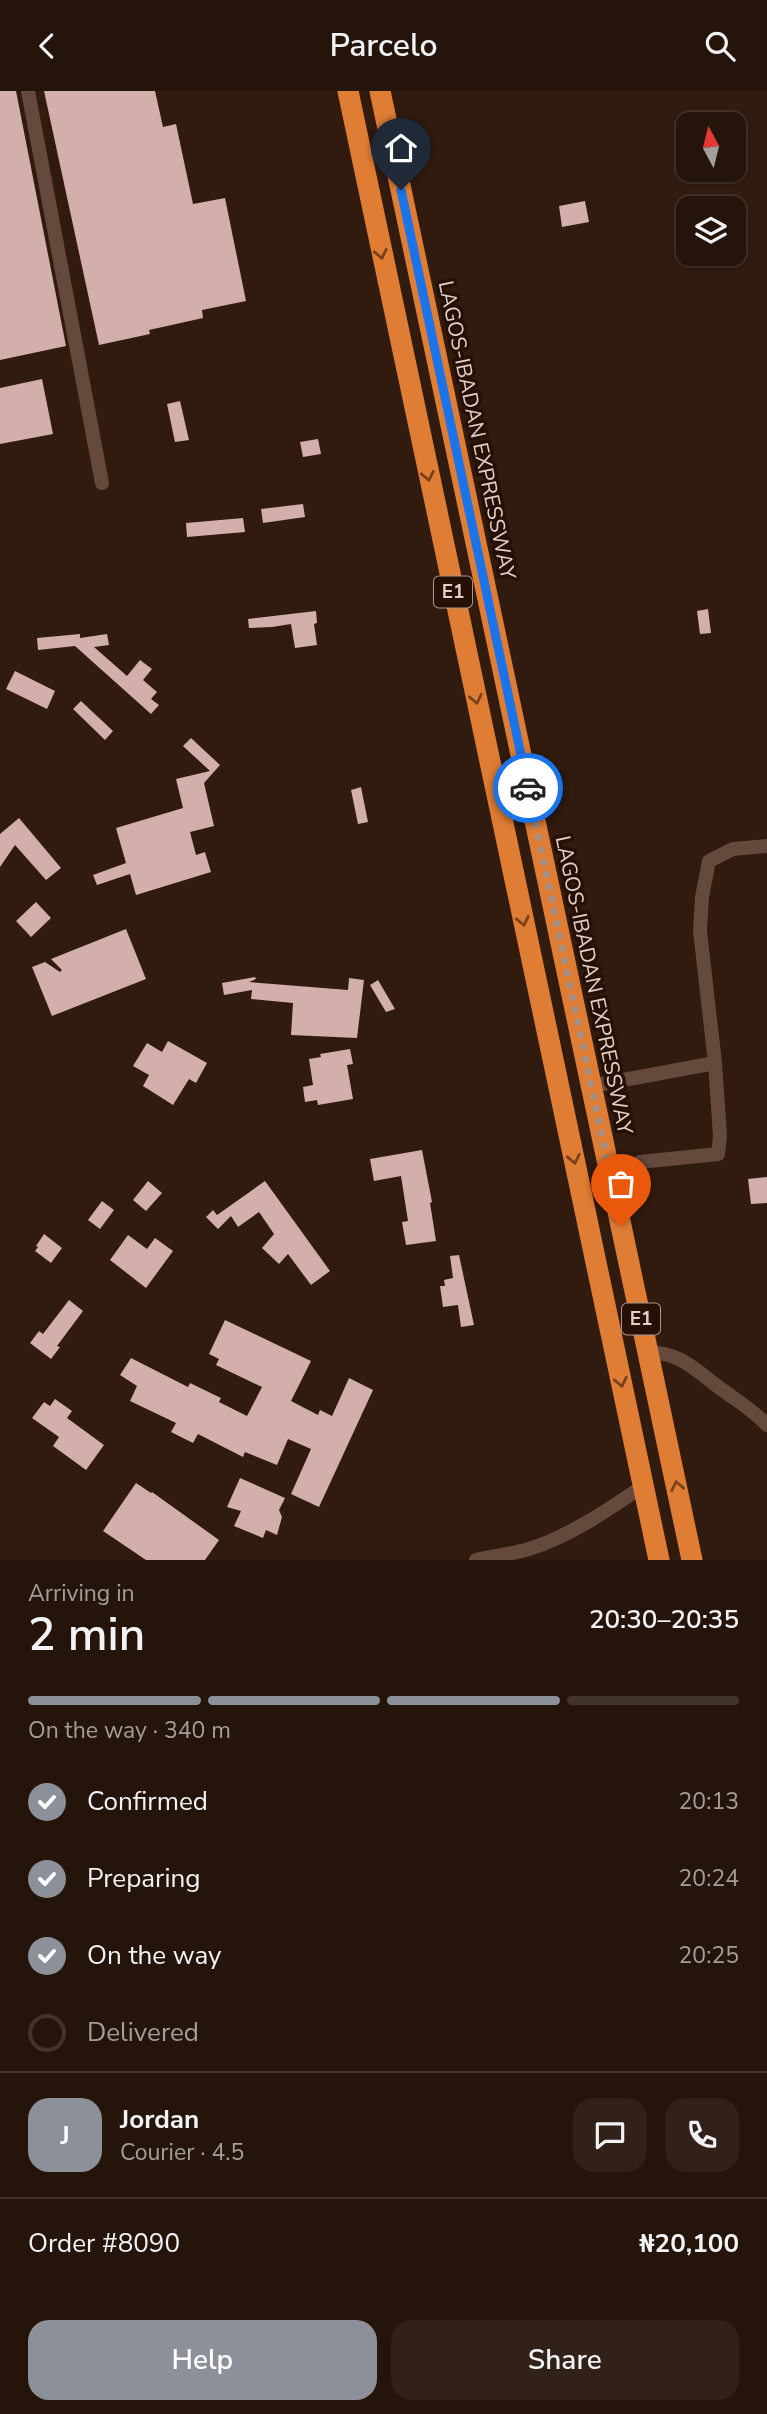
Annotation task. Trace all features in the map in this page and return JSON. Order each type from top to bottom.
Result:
[{"type":"highway","name":"E1","points":[[348,91],[659,1560]]},
{"type":"highway","name":"LAGOS-IBADAN EXPRESSWAY","points":[[380,91],[691,1557]]},
{"type":"street","points":[[28,91],[102,483]]},
{"type":"street","points":[[610,1176],[640,1162],[718,1154],[720,1136],[715,1063],[700,931],[702,897],[709,861],[733,849],[767,846]]},
{"type":"street","points":[[591,1086],[715,1063]]},
{"type":"street","points":[[648,1352],[670,1355],[692,1364],[721,1389],[756,1413],[767,1425]]},
{"type":"street","points":[[476,1560],[529,1549],[562,1535],[610,1509],[643,1486]]},
{"type":"building","points":[[0,91],[16,91],[66,346],[0,360]]},
{"type":"building","points":[[44,91],[155,91],[163,127],[176,124],[193,204],[225,198],[246,301],[202,310],[203,318],[149,330],[150,334],[99,345]]},
{"type":"building","points":[[585,201],[589,222],[562,227],[559,206]]},
{"type":"building","points":[[42,379],[53,434],[0,444],[0,388]]},
{"type":"building","points":[[180,401],[189,440],[175,442],[167,404]]},
{"type":"building","points":[[318,439],[321,454],[303,457],[300,442]]},
{"type":"building","points":[[303,504],[305,517],[263,523],[261,509]]},
{"type":"building","points":[[243,518],[245,532],[187,537],[186,523]]},
{"type":"building","points":[[708,609],[711,633],[700,634],[697,611]]},
{"type":"building","points":[[316,611],[317,623],[314,624],[317,645],[295,648],[291,624],[249,628],[248,619]]},
{"type":"building","points":[[80,634],[80,638],[107,634],[109,645],[94,647],[127,676],[140,660],[152,669],[143,680],[157,692],[151,699],[159,705],[151,714],[75,646],[38,650],[37,638]]},
{"type":"building","points":[[15,671],[55,691],[47,709],[6,689]]},
{"type":"building","points":[[81,701],[113,731],[105,740],[73,709]]},
{"type":"building","points":[[191,738],[220,765],[204,783],[214,826],[190,832],[196,855],[205,852],[211,872],[136,895],[130,874],[97,885],[93,875],[126,863],[116,828],[183,808],[176,779],[210,771],[183,746]]},
{"type":"building","points":[[361,787],[368,822],[358,824],[351,790]]},
{"type":"building","points":[[19,818],[61,868],[46,880],[15,845],[0,867],[0,834]]},
{"type":"building","points":[[36,902],[51,918],[31,937],[16,921]]},
{"type":"building","points":[[126,929],[146,979],[52,1016],[32,967],[45,962],[60,972],[62,970],[51,959]]},
{"type":"building","points":[[255,977],[256,979],[249,982],[348,990],[349,978],[364,980],[357,1038],[291,1035],[293,1003],[251,999],[252,990],[224,995],[222,983]]},
{"type":"building","points":[[378,980],[395,1009],[386,1012],[370,985]]},
{"type":"building","points":[[168,1041],[207,1063],[196,1083],[189,1079],[173,1105],[143,1086],[149,1075],[133,1066],[147,1043],[162,1052]]},
{"type":"building","points":[[350,1049],[353,1064],[347,1065],[353,1099],[318,1105],[317,1100],[305,1102],[303,1087],[313,1085],[309,1059],[321,1057],[320,1054]]},
{"type":"building","points":[[422,1150],[436,1241],[406,1245],[402,1222],[408,1221],[401,1176],[374,1181],[370,1159]]},
{"type":"building","points":[[767,1177],[767,1203],[751,1204],[748,1179]]},
{"type":"building","points":[[148,1181],[162,1193],[146,1211],[133,1200]]},
{"type":"building","points":[[265,1181],[330,1271],[311,1285],[288,1254],[279,1264],[262,1248],[274,1234],[259,1212],[238,1227],[231,1216],[218,1229],[206,1217],[213,1210],[217,1215]]},
{"type":"building","points":[[102,1201],[114,1210],[100,1229],[88,1220]]},
{"type":"building","points":[[44,1234],[62,1248],[51,1263],[35,1251]]},
{"type":"building","points":[[128,1235],[147,1249],[155,1238],[173,1251],[146,1288],[110,1260]]},
{"type":"building","points":[[459,1255],[474,1325],[461,1327],[458,1305],[443,1307],[440,1286],[445,1286],[444,1280],[453,1278],[450,1256]]},
{"type":"building","points":[[69,1300],[83,1311],[57,1346],[60,1347],[51,1359],[30,1343],[39,1331],[43,1334]]},
{"type":"building","points":[[225,1320],[311,1361],[291,1401],[318,1415],[320,1410],[332,1416],[349,1378],[373,1390],[319,1507],[291,1494],[311,1449],[288,1439],[277,1465],[245,1452],[243,1457],[198,1434],[193,1443],[171,1432],[176,1423],[130,1401],[137,1386],[120,1375],[131,1358],[188,1387],[190,1383],[221,1398],[219,1402],[247,1416],[262,1387],[216,1365],[219,1359],[209,1354]]},
{"type":"building","points":[[55,1399],[72,1411],[67,1418],[104,1445],[86,1470],[53,1446],[59,1437],[32,1418],[44,1402],[50,1406]]},
{"type":"building","points":[[240,1478],[285,1498],[279,1510],[282,1517],[277,1535],[266,1530],[263,1538],[234,1526],[241,1511],[227,1507]]},
{"type":"building","points":[[136,1483],[219,1540],[205,1560],[146,1560],[103,1531]]},
{"type":"way so far","points":[[528,788],[621,1226]]},
{"type":"route","points":[[401,190],[528,788]]}]
